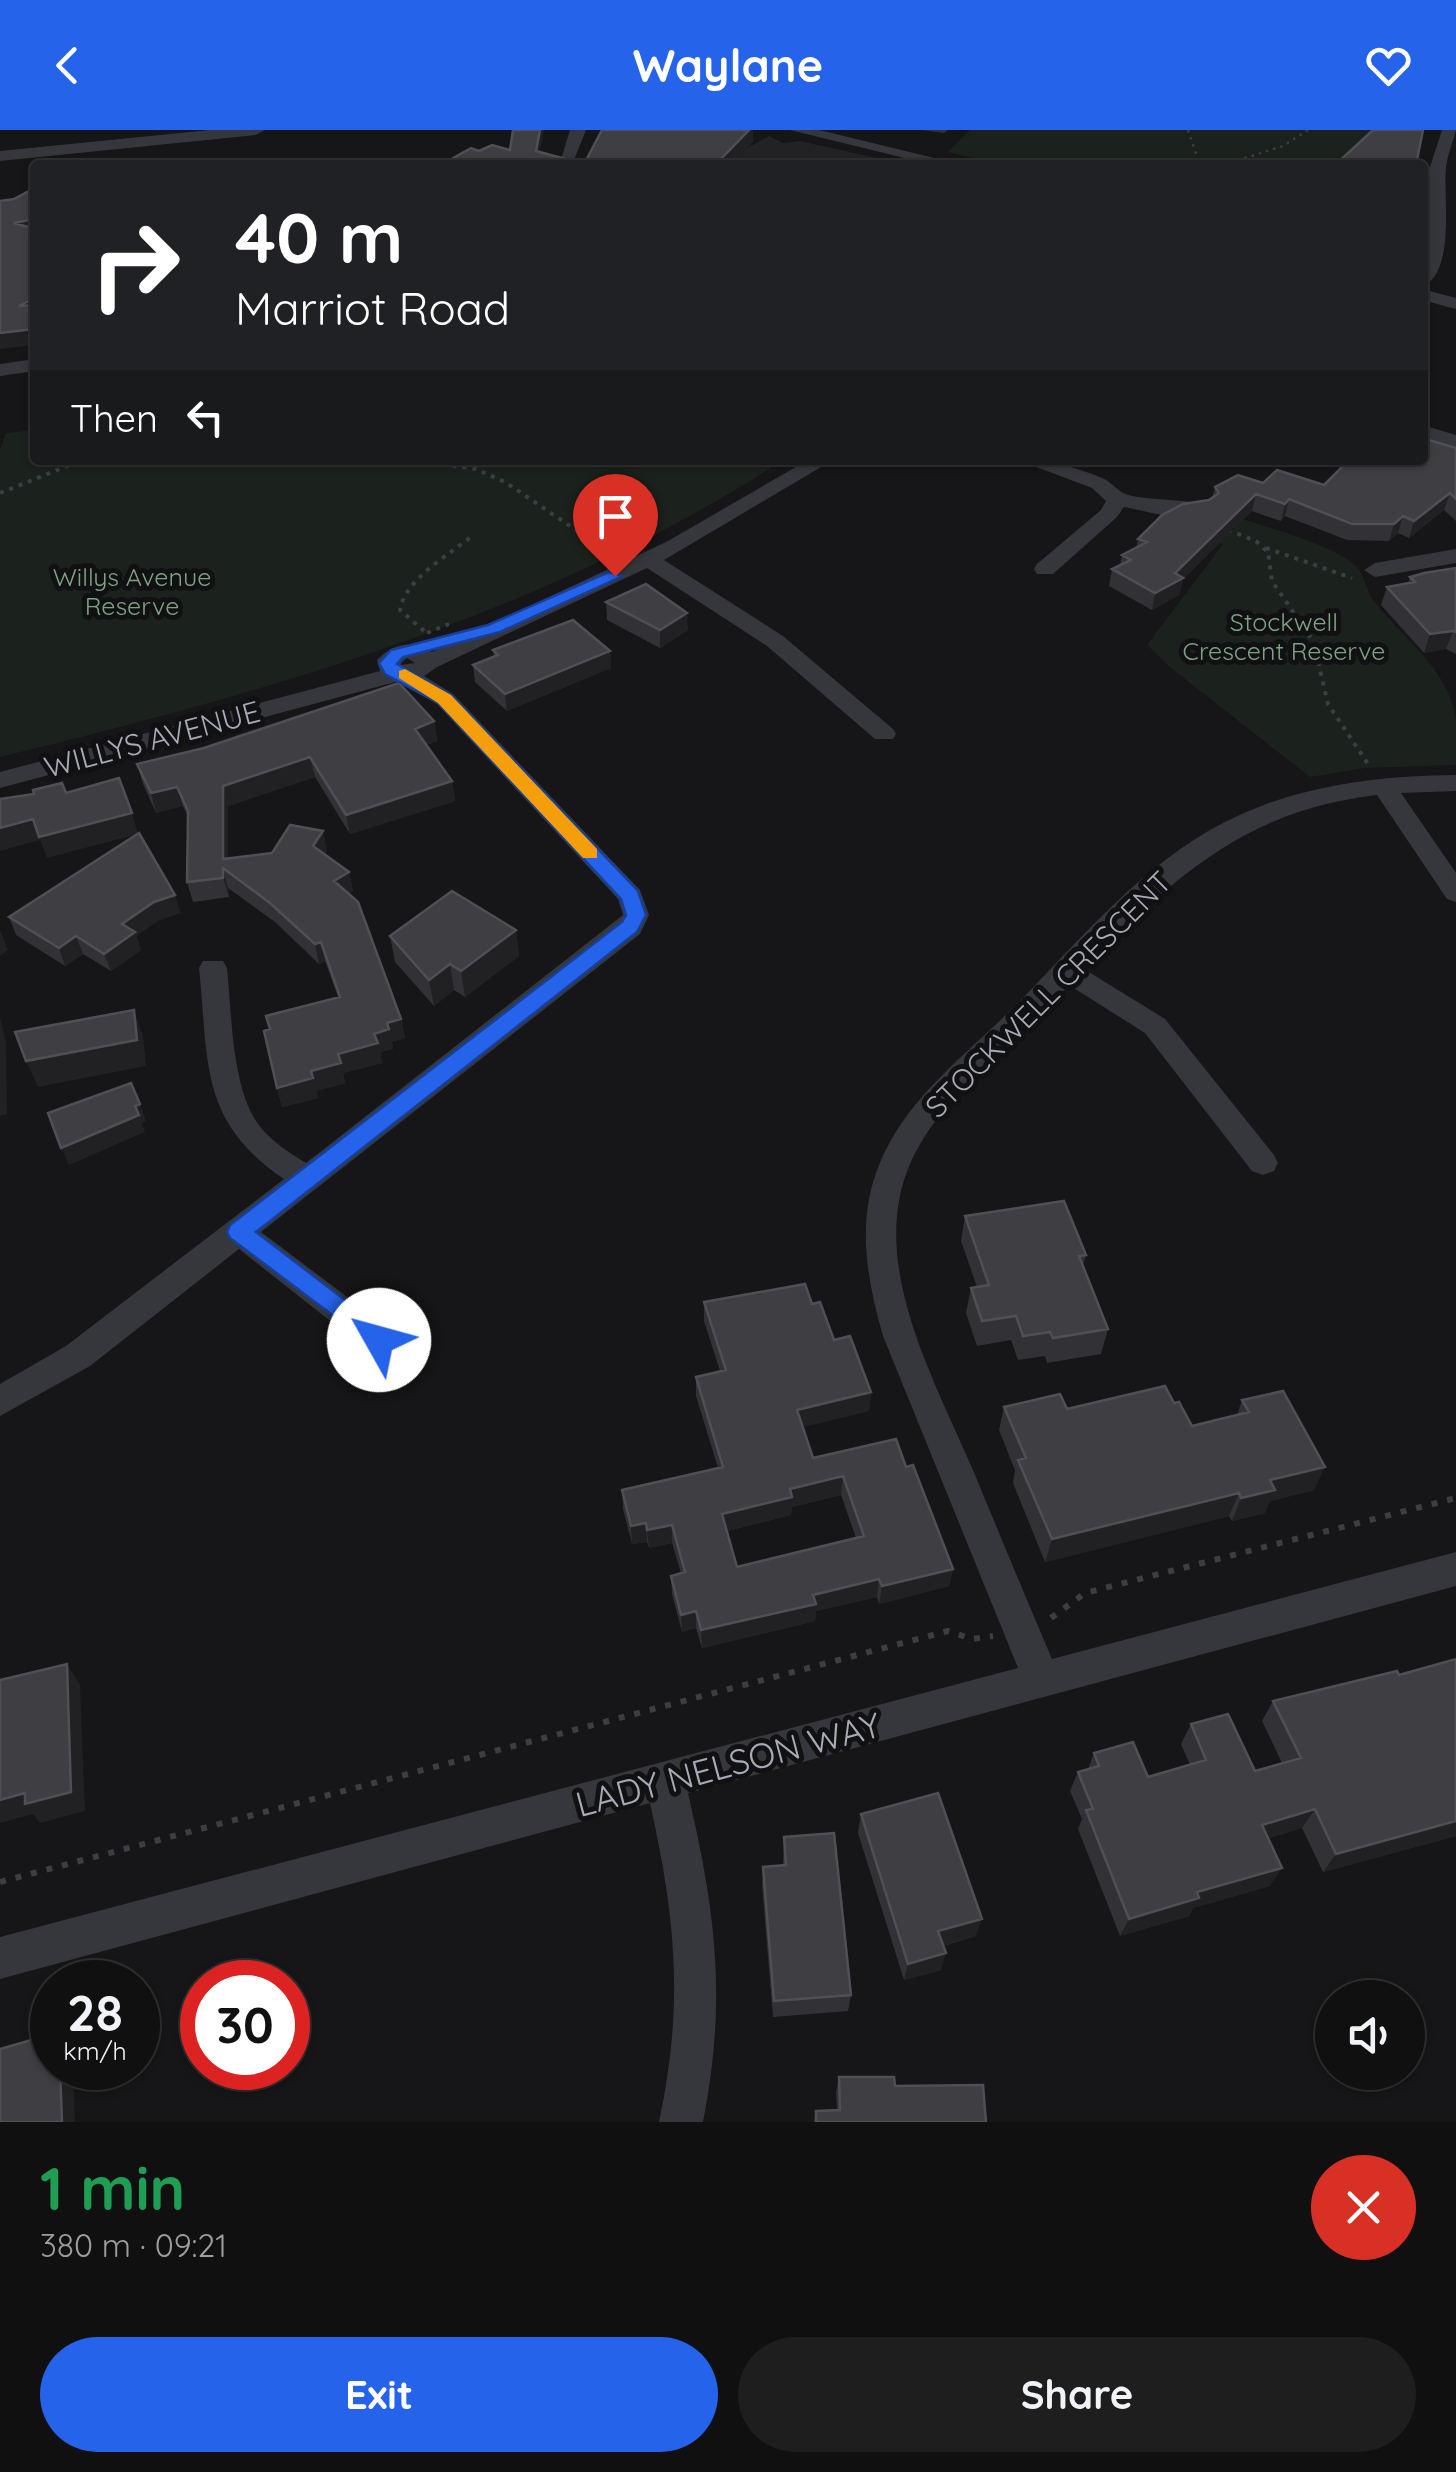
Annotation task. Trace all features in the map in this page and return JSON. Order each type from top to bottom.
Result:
[{"type":"street","points":[[0,156],[117,137],[256,130]]},
{"type":"street","points":[[568,160],[578,130]]},
{"type":"street","points":[[798,130],[843,133],[938,160]]},
{"type":"street","points":[[1428,274],[1443,255],[1449,198],[1442,145],[1445,131]]},
{"type":"street","points":[[1428,296],[1456,304]]},
{"type":"street","points":[[0,370],[30,366]]},
{"type":"street","points":[[1428,433],[1456,442]]},
{"type":"street","name":"WILLYS AVENUE","points":[[0,780],[159,740],[304,696],[494,629],[648,560],[816,465]]},
{"type":"street","points":[[1043,465],[1099,484],[1117,500],[1179,510],[1201,509]]},
{"type":"street","points":[[1046,568],[1110,513],[1117,500]]},
{"type":"street","points":[[1374,569],[1456,556]]},
{"type":"street","points":[[648,560],[775,641],[884,734]]},
{"type":"street","points":[[0,1401],[78,1356],[630,927],[636,915],[631,896],[444,699],[412,660]]},
{"type":"street","name":"STOCKWELL CRESCENT","points":[[1042,1681],[900,1336],[884,1280],[880,1232],[893,1168],[926,1113],[1178,864],[1208,842],[1295,803],[1383,786],[1456,783]]},
{"type":"street","points":[[1383,786],[1456,893]]},
{"type":"street","points":[[213,968],[229,1089],[238,1116],[256,1142],[306,1179]]},
{"type":"street","points":[[1067,971],[1155,1026],[1263,1162]]},
{"type":"street","points":[[239,1232],[379,1340]]},
{"type":"street","name":"LADY NELSON WAY","points":[[0,1958],[1456,1569]]},
{"type":"street","points":[[665,1781],[698,1940],[700,2002],[692,2077],[681,2122]]},
{"type":"path","points":[[1188,130],[1198,160]]},
{"type":"path","points":[[1239,160],[1283,146],[1308,130]]},
{"type":"path","points":[[0,492],[69,465]]},
{"type":"path","points":[[448,465],[476,469],[505,482],[613,555]]},
{"type":"path","points":[[1201,509],[1218,514],[1225,528],[1266,548],[1340,576],[1382,582],[1374,569]]},
{"type":"path","points":[[412,660],[400,604],[419,579],[472,536]]},
{"type":"path","points":[[1266,548],[1272,581],[1313,641],[1332,711],[1383,786]]},
{"type":"path","points":[[0,1882],[948,1631],[981,1639],[1020,1630],[1046,1621],[1085,1594],[1456,1498]]},
{"type":"shaded area","points":[[769,136],[783,143],[800,141],[886,160],[725,160]]},
{"type":"green space","points":[[970,130],[1377,130],[1347,160],[981,160],[948,152]]},
{"type":"green space","name":"Willys Avenue Reserve","points":[[30,431],[30,465],[775,465],[601,561],[405,641],[202,705],[0,757],[0,450],[6,433]]},
{"type":"green space","name":"Stockwell Crescent Reserve","points":[[1217,511],[1311,542],[1350,561],[1361,572],[1374,601],[1445,685],[1456,719],[1456,765],[1365,768],[1310,777],[1147,645],[1223,544],[1155,520]]},
{"type":"building","points":[[513,130],[540,130],[536,151],[569,160],[450,160],[471,148],[479,151],[492,145],[510,150]]},
{"type":"building","points":[[602,130],[749,130],[720,160],[586,160]]},
{"type":"building","points":[[1373,130],[1423,130],[1417,160],[1340,160]]},
{"type":"building","points":[[30,192],[30,220],[14,223],[30,228],[30,300],[19,306],[30,305],[30,330],[0,333],[0,201]]},
{"type":"building","points":[[1428,440],[1456,448],[1456,499],[1450,493],[1414,521],[1403,516],[1394,524],[1352,524],[1289,499],[1285,504],[1256,494],[1175,573],[1183,578],[1155,593],[1112,569],[1131,560],[1122,555],[1147,542],[1138,539],[1162,515],[1183,504],[1209,500],[1219,493],[1215,487],[1238,475],[1263,483],[1277,470],[1324,485],[1344,465],[1428,465]]},
{"type":"building","points":[[1456,568],[1456,632],[1430,634],[1387,587],[1415,582],[1410,577],[1424,573]]},
{"type":"building","points":[[646,584],[687,613],[660,630],[606,602]]},
{"type":"building","points":[[573,620],[610,651],[505,694],[473,665],[498,655],[493,650]]},
{"type":"building","points":[[399,683],[434,721],[415,729],[452,781],[346,815],[310,757],[223,786],[223,859],[272,853],[290,825],[323,831],[313,846],[349,872],[334,881],[358,902],[401,1019],[387,1023],[389,1029],[374,1034],[378,1043],[338,1054],[341,1063],[311,1071],[313,1078],[277,1088],[264,1031],[270,1029],[266,1016],[340,997],[321,942],[315,944],[223,868],[223,878],[187,882],[188,811],[177,787],[151,793],[137,764],[204,748]]},
{"type":"building","points":[[119,778],[132,813],[39,837],[33,819],[0,828],[0,799],[34,794],[33,790],[62,783],[66,793]]},
{"type":"building","points":[[139,833],[175,895],[154,902],[122,924],[135,932],[104,954],[76,936],[59,948],[9,917]]},
{"type":"building","points":[[452,891],[516,930],[461,971],[450,964],[429,980],[390,936]]},
{"type":"building","points":[[134,1010],[137,1040],[26,1061],[15,1032]]},
{"type":"building","points":[[131,1083],[140,1104],[135,1106],[139,1115],[61,1148],[48,1113]]},
{"type":"building","points":[[1064,1201],[1086,1255],[1079,1256],[1108,1329],[1053,1338],[1050,1332],[1023,1336],[1016,1316],[982,1321],[971,1288],[989,1285],[965,1216]]},
{"type":"building","points":[[805,1284],[812,1304],[820,1302],[834,1340],[850,1336],[871,1392],[797,1410],[813,1458],[896,1439],[906,1467],[913,1465],[953,1569],[882,1586],[879,1579],[813,1595],[816,1604],[701,1630],[696,1611],[681,1615],[671,1576],[685,1572],[672,1525],[647,1530],[646,1523],[631,1526],[622,1490],[723,1467],[696,1377],[726,1370],[704,1302]],"holes":[[[843,1476],[864,1536],[737,1567],[722,1514],[792,1497],[790,1489]]]},
{"type":"building","points":[[1165,1386],[1192,1426],[1249,1412],[1242,1400],[1283,1391],[1325,1467],[1270,1480],[1275,1490],[1241,1498],[1239,1493],[1052,1539],[1018,1460],[1026,1458],[1004,1407],[1060,1394],[1067,1409]]},
{"type":"building","points":[[1456,1659],[1456,1821],[1336,1854],[1315,1809],[1262,1825],[1282,1868],[1197,1892],[1199,1898],[1129,1919],[1086,1810],[1093,1809],[1078,1772],[1099,1766],[1094,1753],[1133,1742],[1148,1777],[1206,1760],[1191,1724],[1228,1714],[1255,1771],[1301,1758],[1273,1701]]},
{"type":"building","points":[[67,1664],[71,1792],[25,1804],[25,1793],[0,1800],[0,1680]]},
{"type":"building","points":[[938,1793],[982,1919],[938,1931],[946,1953],[908,1964],[861,1814]]},
{"type":"building","points":[[834,1833],[851,1995],[774,2001],[763,1867],[786,1865],[784,1837]]},
{"type":"building","points":[[30,2040],[30,2090],[61,2090],[62,2122],[0,2122],[0,2049]]},
{"type":"building","points":[[839,2077],[894,2077],[895,2086],[983,2085],[986,2122],[816,2122],[816,2111],[840,2110]]},
{"type":"slow traffic","points":[[405,675],[444,699],[590,854]]},
{"type":"route","points":[[379,1340],[239,1232],[630,927],[636,915],[631,896],[444,699],[413,678],[392,670],[388,663],[397,653],[494,629],[615,576]]}]
